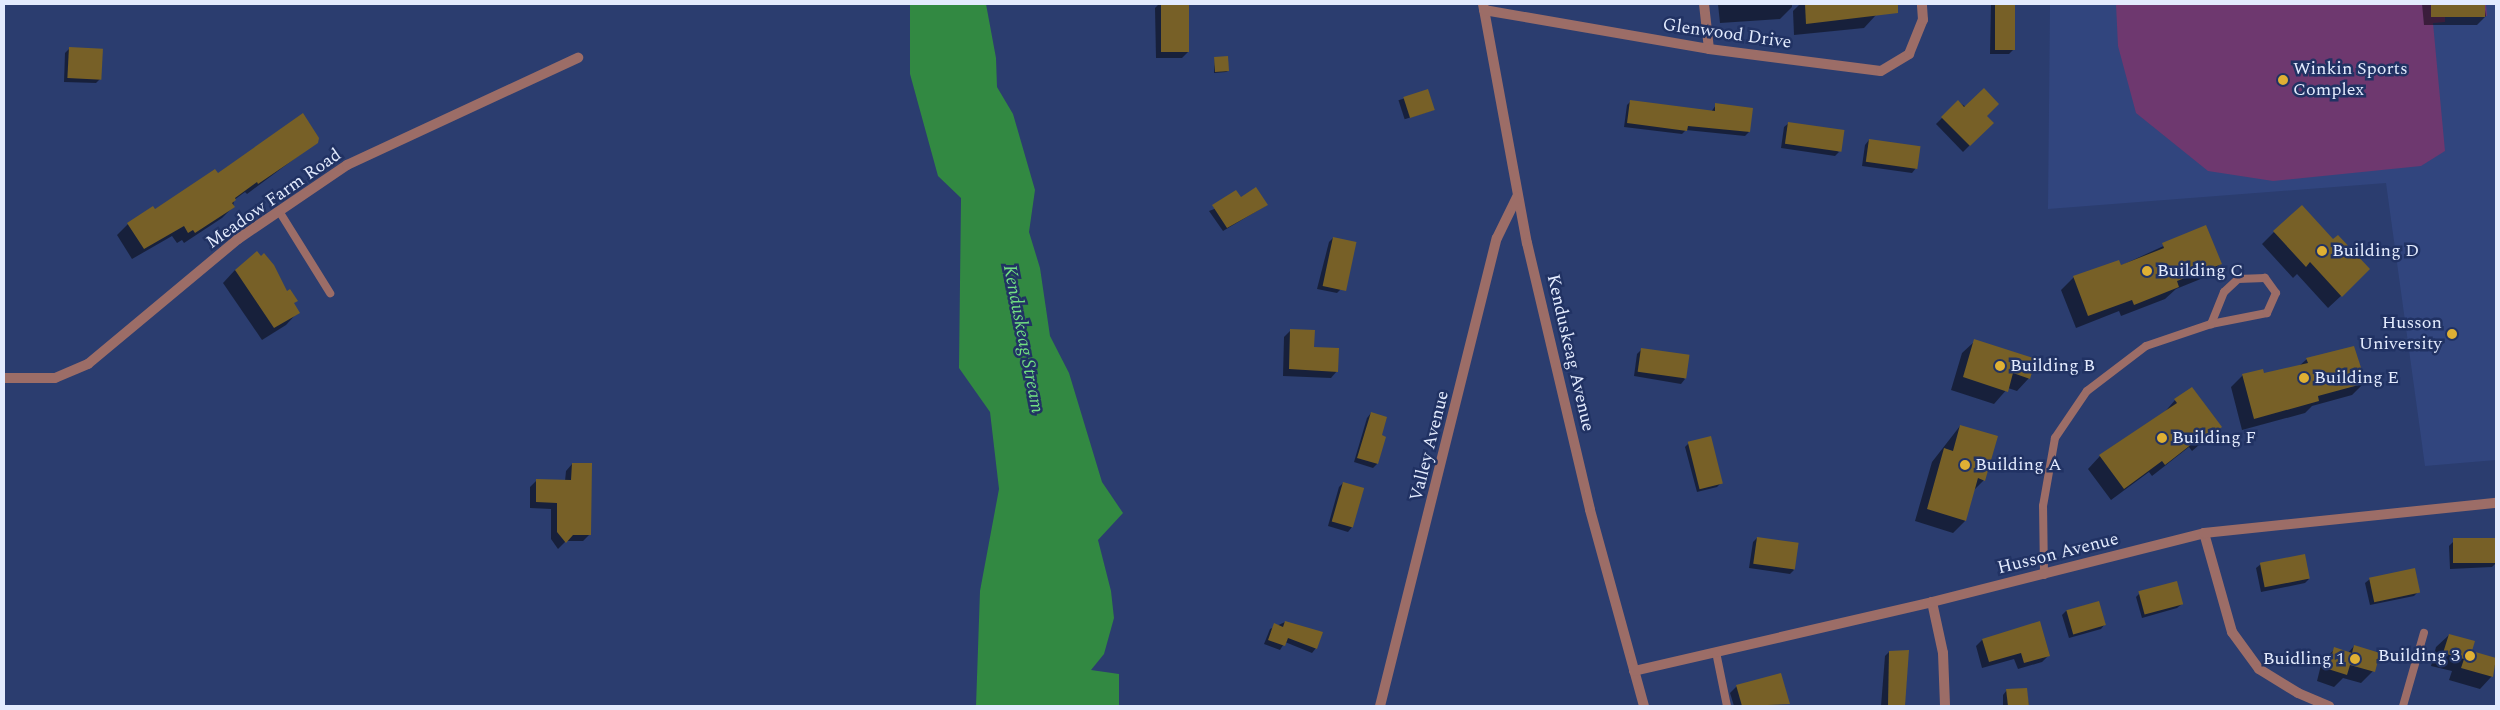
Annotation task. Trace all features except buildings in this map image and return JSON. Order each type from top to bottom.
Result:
[{"type":"street","points":[[1704,4],[1709,48]]},
{"type":"street","name":"Glenwood Drive","points":[[1484,7],[1709,48],[1881,71],[1909,54],[1923,20],[1922,4]]},
{"type":"street","name":"Kenduskeag Avenue","points":[[1484,7],[1517,197],[1590,510],[1644,706]]},
{"type":"street","name":"Meadow Farm Road","points":[[4,378],[55,378],[88,364],[238,239],[347,166],[578,58]]},
{"type":"street","name":"Valley Avenue","points":[[1380,706],[1498,238],[1517,197]]},
{"type":"street","name":"Husson Avenue","points":[[1634,671],[2044,575],[2204,533],[2496,503]]},
{"type":"street","points":[[2204,533],[2232,632],[2259,668],[2298,692],[2329,706]]},
{"type":"street","points":[[1932,602],[1943,653],[1945,706]]},
{"type":"lane","points":[[280,211],[330,293]]},
{"type":"lane","points":[[2044,575],[2043,506],[2055,438],[2087,391],[2146,346],[2211,324],[2267,313],[2276,294],[2265,278],[2238,279],[2224,292],[2211,324]]},
{"type":"lane","points":[[2403,706],[2424,633]]},
{"type":"lane","points":[[1716,652],[1727,706]]},
{"type":"shaded area","name":"Husson University","points":[[2050,4],[2496,4],[2496,460],[2425,466],[2386,183],[2048,209]]},
{"type":"shaded area","name":"Winkin Sports Complex","points":[[2116,4],[2486,4],[2487,16],[2445,17],[2445,22],[2433,23],[2445,151],[2421,166],[2273,181],[2208,171],[2136,113],[2118,46]]},
{"type":"water","name":"Kenduskeag Stream","points":[[910,4],[986,4],[996,58],[997,87],[1013,114],[1035,190],[1029,232],[1040,268],[1050,336],[1069,373],[1102,482],[1123,513],[1098,540],[1111,591],[1114,618],[1104,654],[1091,670],[1119,674],[1119,706],[976,706],[980,591],[999,489],[990,412],[959,368],[961,198],[938,176],[910,74]]},
{"type":"place","name":"Winkin Sports Complex","points":[[2283,80]]},
{"type":"place","name":"Building D","points":[[2322,251]]},
{"type":"place","name":"Building C","points":[[2147,271]]},
{"type":"place","name":"Husson University","points":[[2452,334]]},
{"type":"place","name":"Building B","points":[[2000,366]]},
{"type":"place","name":"Building E","points":[[2304,378]]},
{"type":"place","name":"Building F","points":[[2162,438]]},
{"type":"place","name":"Building A","points":[[1965,465]]},
{"type":"place","name":"Building 3","points":[[2470,656]]},
{"type":"place","name":"Buidling 1","points":[[2355,659]]}]
